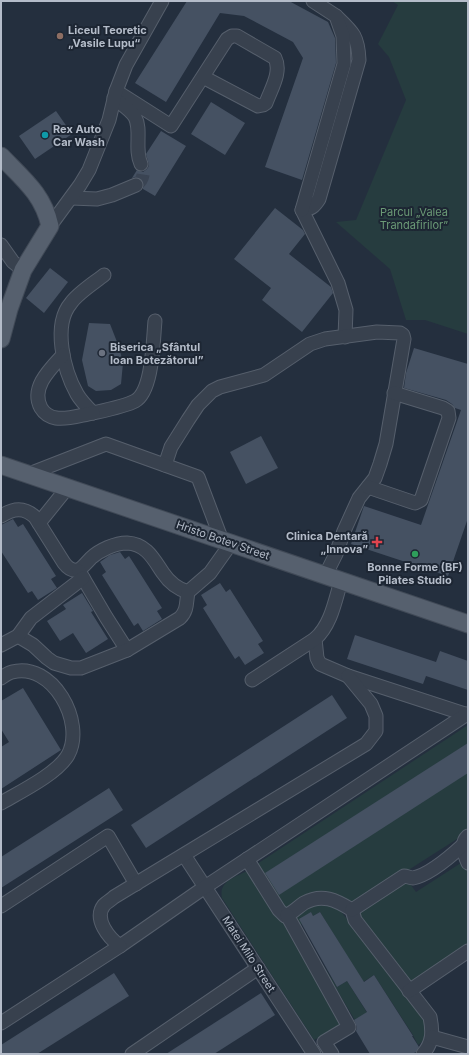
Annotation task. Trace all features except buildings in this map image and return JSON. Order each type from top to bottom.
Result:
[{"type":"main road","points":[[1,156],[39,197],[48,217],[50,226],[22,270],[2,333]]},
{"type":"main road","name":"Hristo Botev Street","points":[[1,465],[226,540],[468,624]]},
{"type":"street","points":[[50,226],[71,198],[89,170],[109,120],[115,95],[126,65],[162,1]]},
{"type":"street","points":[[313,1],[336,16],[342,36],[344,64],[302,210],[338,283],[346,310],[345,336]]},
{"type":"street","points":[[115,95],[171,126],[227,38],[232,36],[237,36],[275,58],[278,70],[266,103],[258,106],[203,77]]},
{"type":"street","points":[[115,95],[133,114],[137,121],[137,154],[141,164]]},
{"type":"street","points":[[71,198],[97,199],[112,195],[136,185]]},
{"type":"street","points":[[1,245],[13,262],[22,270]]},
{"type":"street","points":[[92,413],[78,396],[63,355],[61,340],[63,317],[71,303],[104,275]]},
{"type":"street","points":[[63,355],[48,371],[39,386],[38,404],[42,411],[49,416],[66,418],[102,411],[135,401],[142,393],[150,370],[155,321]]},
{"type":"street","points":[[165,465],[171,447],[188,420],[198,405],[212,391],[220,387],[264,375],[310,344],[325,339],[377,332],[400,333],[403,335],[404,339],[386,444],[374,478],[359,498],[344,531],[336,554],[326,627],[315,639],[252,680]]},
{"type":"street","points":[[368,487],[415,503],[421,500],[449,418],[448,411],[443,408],[394,393]]},
{"type":"street","points":[[18,636],[33,645],[54,663],[70,668],[81,668],[127,650],[180,618],[184,614],[188,592],[210,573],[226,540],[198,477],[106,444],[29,474]]},
{"type":"street","points":[[39,523],[68,487]]},
{"type":"street","points":[[1,516],[10,511],[23,510],[28,511],[35,517],[68,568],[81,574],[127,650]]},
{"type":"street","points":[[1,645],[18,636],[31,618],[81,574],[93,556],[108,547],[118,544],[128,543],[139,546],[150,553],[164,574],[176,586],[188,592]]},
{"type":"street","points":[[315,639],[317,658],[320,664],[348,676],[468,715]]},
{"type":"street","points":[[1,678],[9,673],[21,671],[32,673],[44,679],[66,702],[70,712],[72,730],[70,749],[63,762],[34,784],[1,803]]},
{"type":"street","points":[[120,946],[114,942],[106,932],[101,921],[101,913],[104,906],[114,897],[366,744],[376,731],[376,716],[372,704],[348,676]]},
{"type":"street","points":[[1,1023],[120,946],[247,859],[468,715]]},
{"type":"street","points":[[1,906],[108,836],[136,884]]},
{"type":"street","points":[[465,840],[468,863]]},
{"type":"street","points":[[352,910],[404,876],[412,878],[427,872],[452,855],[465,840]]},
{"type":"street","name":"Matei Milo Street","points":[[184,855],[258,968],[310,1052]]},
{"type":"street","points":[[247,859],[280,910],[283,914],[287,915],[349,1027],[324,1042],[332,1054]]},
{"type":"street","points":[[287,915],[305,903],[316,898],[328,898],[339,902],[352,910],[355,920],[430,1017],[432,1037],[429,1047],[423,1054]]},
{"type":"street","points":[[409,990],[468,951]]},
{"type":"street","points":[[132,1054],[258,968]]},
{"type":"street","points":[[432,1037],[468,1048]]},
{"type":"green space","name":"Parcul „Valea Trandafirilor”","points":[[392,1],[468,1],[468,334],[425,320],[406,320],[390,269],[336,222],[356,220],[406,100],[389,57],[378,44],[398,5]]},
{"type":"green space","points":[[468,725],[468,832],[352,906],[341,899],[285,913],[254,866]]},
{"type":"green space","points":[[464,861],[468,868],[468,947],[416,980],[411,981],[406,979],[357,918],[357,910],[405,877],[416,892]]},
{"type":"green space","points":[[249,870],[282,917],[344,1024],[314,1040],[222,898],[221,892],[225,884],[234,877]]},
{"type":"green space","points":[[312,903],[336,905],[430,1026],[426,1037],[418,1045],[374,975],[363,982],[320,912],[313,916],[311,912],[299,927],[293,916]]},
{"type":"green space","points":[[308,941],[337,987],[347,981],[371,1019],[359,1027]]},
{"type":"tunnel","points":[[136,185],[141,181],[143,175],[141,164]]},
{"type":"place","name":"Liceul Teoretic „Vasile Lupu“","points":[[60,36]]},
{"type":"place","name":"Rex Auto Car Wash","points":[[45,135]]},
{"type":"place","name":"Biserica „Sfântul Ioan Botezătorul”","points":[[102,353]]},
{"type":"place","name":"Clinica Dentară „Innova”","points":[[377,542]]},
{"type":"place","name":"Bonne Forme (BF) Pilates Studio","points":[[415,554]]}]
